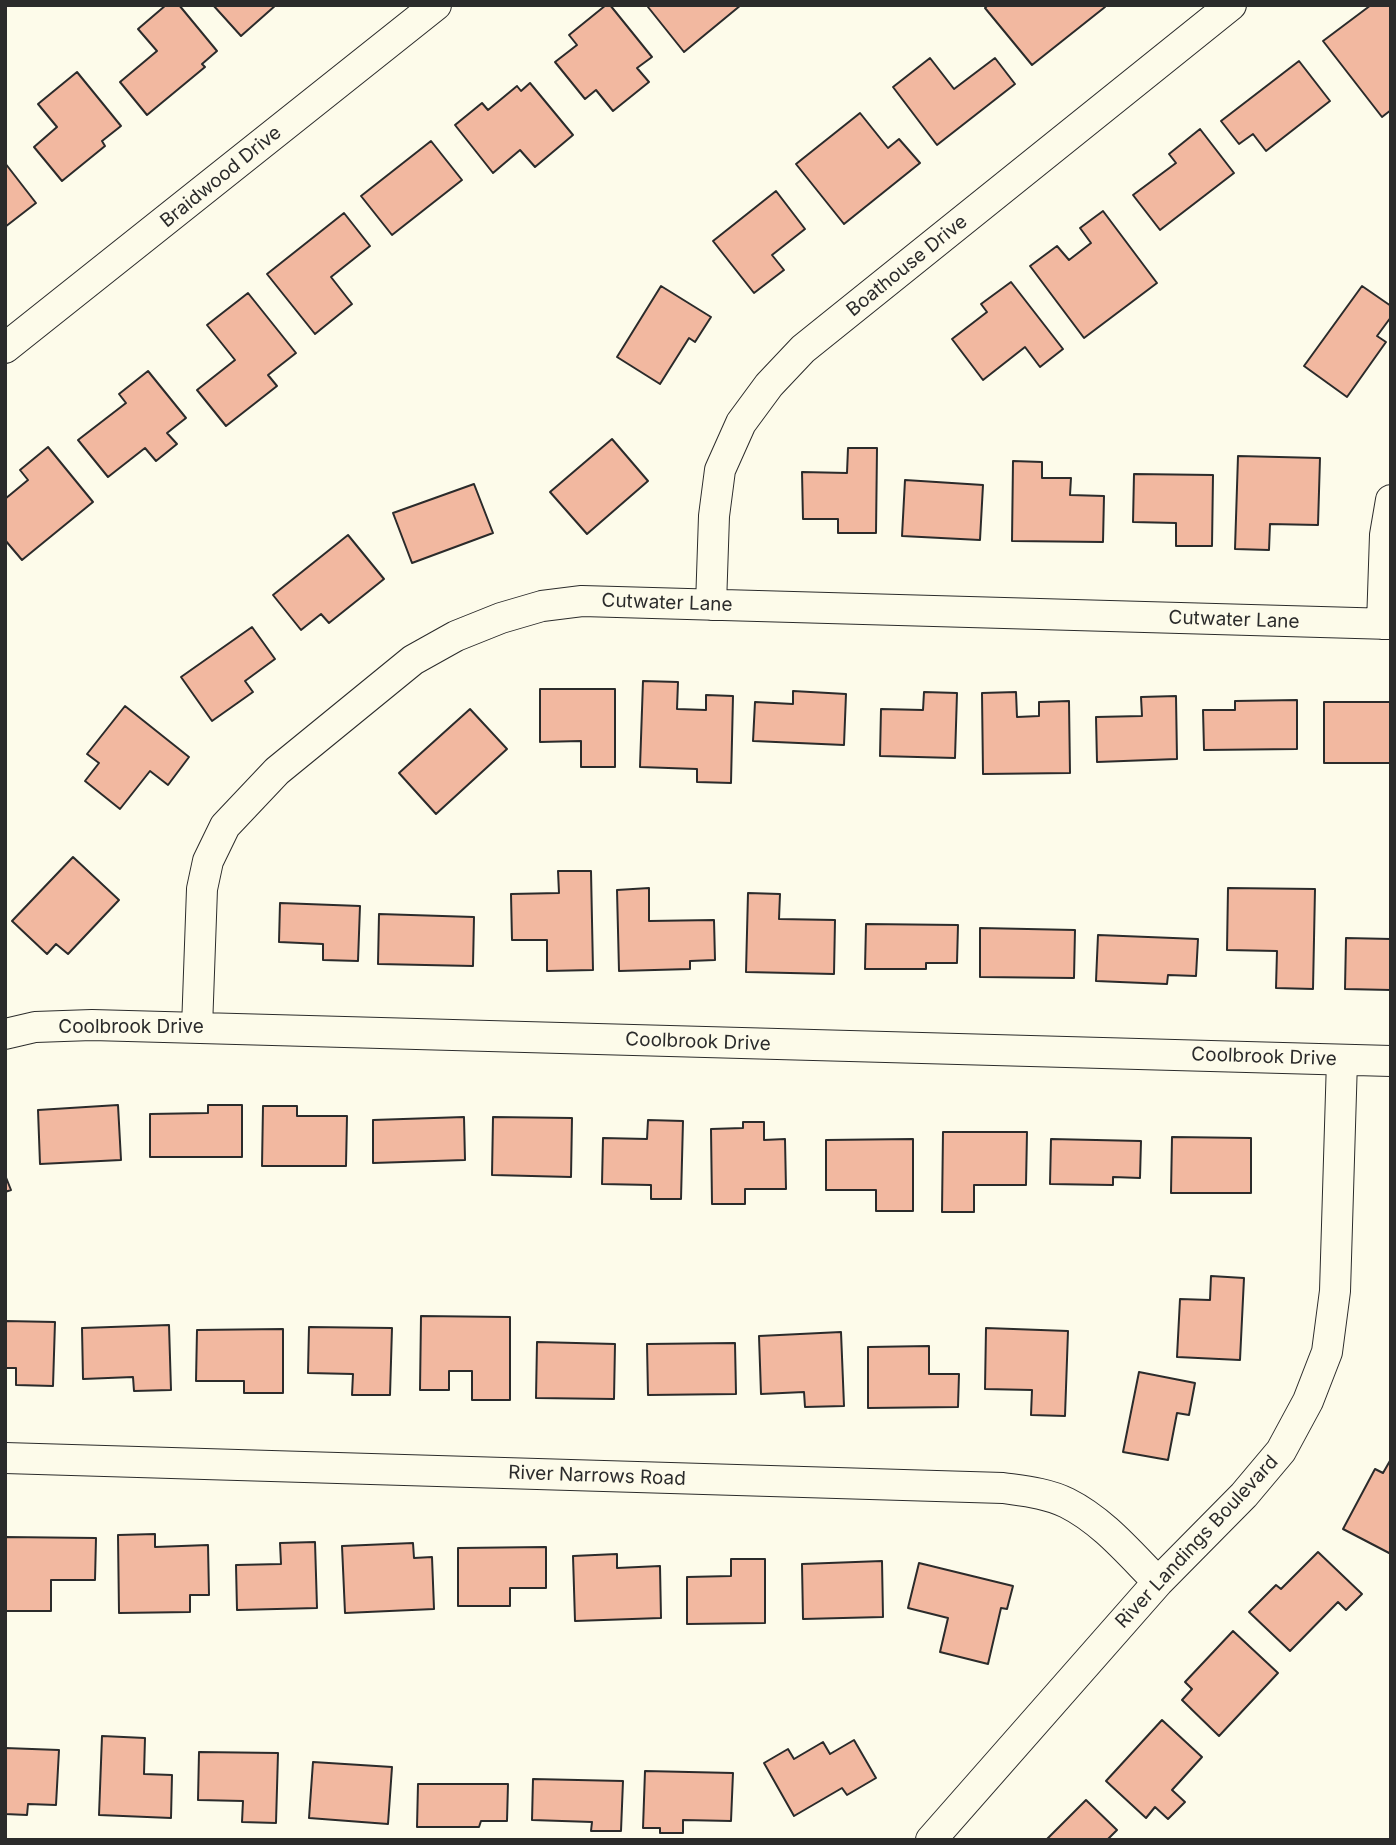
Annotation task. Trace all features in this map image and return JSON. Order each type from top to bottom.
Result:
[{"type":"street","name":"Braidwood Drive","points":[[5,348],[436,5]]},
{"type":"street","name":"Boathouse Drive","points":[[711,605],[714,516],[720,470],[741,423],[769,385],[803,349],[1231,5]]},
{"type":"street","points":[[1387,624],[1385,535],[1391,500]]},
{"type":"street","name":"Cutwater Lane","points":[[197,1028],[202,888],[208,861],[225,826],[277,771],[413,660],[456,636],[501,618],[542,606],[582,601],[1387,624]]},
{"type":"street","name":"Coolbrook Drive","points":[[5,1034],[35,1027],[81,1025],[1391,1061]]},
{"type":"street","name":"River Landings Boulevard","points":[[931,1840],[1158,1582],[1244,1495],[1281,1451],[1308,1401],[1326,1353],[1335,1291],[1342,1060]]},
{"type":"street","name":"River Narrows Road","points":[[5,1458],[1003,1488],[1037,1493],[1066,1502],[1093,1519],[1158,1582]]},
{"type":"building","points":[[166,5],[179,5],[217,51],[202,64],[205,67],[147,115],[120,82],[157,51],[138,29]]},
{"type":"building","points":[[213,5],[276,5],[241,36]]},
{"type":"building","points":[[606,5],[610,5],[652,57],[637,68],[649,82],[613,111],[596,90],[585,99],[555,62],[577,45],[569,35]]},
{"type":"building","points":[[741,5],[684,52],[648,7]]},
{"type":"building","points":[[988,5],[1105,7],[1032,65],[985,8]]},
{"type":"building","points":[[1371,5],[1391,5],[1391,110],[1382,117],[1323,41]]},
{"type":"building","points":[[930,58],[954,89],[995,58],[1015,84],[937,145],[893,87]]},
{"type":"building","points":[[1299,61],[1330,101],[1266,151],[1253,134],[1239,144],[1221,121]]},
{"type":"building","points":[[77,72],[121,126],[102,141],[105,146],[62,181],[34,147],[57,127],[38,104]]},
{"type":"building","points":[[530,83],[573,135],[535,167],[520,150],[493,173],[455,125],[482,103],[488,110],[517,86],[521,91]]},
{"type":"building","points":[[860,113],[888,148],[899,139],[920,163],[844,224],[796,164]]},
{"type":"building","points":[[1200,129],[1234,173],[1160,230],[1133,195],[1176,163],[1169,154]]},
{"type":"building","points":[[431,141],[462,180],[392,235],[361,196]]},
{"type":"building","points":[[5,163],[36,203],[5,227]]},
{"type":"building","points":[[776,191],[805,229],[772,255],[784,270],[754,293],[713,241]]},
{"type":"building","points":[[1103,211],[1157,283],[1084,338],[1030,266],[1057,246],[1069,260],[1091,243],[1080,228]]},
{"type":"building","points":[[344,213],[370,246],[331,277],[352,304],[315,334],[267,274]]},
{"type":"building","points":[[1011,282],[1063,349],[1040,367],[1025,347],[983,380],[952,339],[987,312],[981,304]]},
{"type":"building","points":[[661,286],[711,317],[695,342],[689,338],[660,384],[617,357]]},
{"type":"building","points":[[1362,286],[1391,306],[1391,317],[1377,336],[1386,342],[1347,397],[1304,366]]},
{"type":"building","points":[[248,293],[296,353],[268,375],[277,386],[226,426],[197,390],[235,360],[207,325]]},
{"type":"building","points":[[148,371],[186,418],[167,433],[177,444],[156,461],[145,448],[108,477],[78,440],[126,403],[119,394]]},
{"type":"building","points":[[612,439],[648,481],[587,534],[550,492]]},
{"type":"building","points":[[48,447],[93,502],[22,560],[5,540],[5,499],[28,480],[20,470]]},
{"type":"building","points":[[848,448],[877,448],[876,533],[838,533],[838,519],[803,519],[802,472],[847,473]]},
{"type":"building","points":[[1238,456],[1320,458],[1318,525],[1270,524],[1269,550],[1235,549]]},
{"type":"building","points":[[1013,461],[1042,462],[1042,478],[1071,478],[1070,495],[1104,496],[1103,542],[1012,541]]},
{"type":"building","points":[[1134,474],[1213,475],[1212,546],[1176,546],[1176,523],[1133,522]]},
{"type":"building","points":[[905,480],[983,485],[980,540],[902,536]]},
{"type":"building","points":[[474,484],[493,533],[412,563],[393,513]]},
{"type":"building","points":[[348,535],[384,579],[329,623],[321,614],[301,630],[273,595]]},
{"type":"building","points":[[252,627],[275,659],[245,681],[253,692],[212,721],[181,677]]},
{"type":"building","points":[[643,681],[678,682],[677,709],[706,710],[706,695],[733,696],[731,783],[697,782],[697,769],[640,767]]},
{"type":"building","points":[[540,689],[615,689],[615,767],[581,767],[581,741],[540,742]]},
{"type":"building","points":[[793,691],[846,694],[844,745],[753,741],[755,702],[793,704]]},
{"type":"building","points":[[924,692],[957,693],[955,758],[880,756],[881,709],[923,710]]},
{"type":"building","points":[[1016,692],[1017,717],[1039,716],[1039,702],[1069,701],[1070,773],[983,774],[982,693]]},
{"type":"building","points":[[1176,696],[1177,759],[1097,762],[1096,717],[1142,716],[1141,697]]},
{"type":"building","points":[[1297,700],[1297,749],[1204,750],[1203,710],[1235,710],[1235,701]]},
{"type":"building","points":[[1324,702],[1391,702],[1391,763],[1324,763]]},
{"type":"building","points":[[125,706],[189,757],[168,785],[150,771],[120,809],[85,781],[99,763],[87,754]]},
{"type":"building","points":[[470,709],[507,749],[436,814],[399,773]]},
{"type":"building","points":[[73,857],[119,900],[68,954],[56,944],[47,954],[12,921]]},
{"type":"building","points":[[558,871],[591,871],[593,970],[547,971],[547,940],[512,940],[511,894],[559,893]]},
{"type":"building","points":[[649,888],[649,921],[714,920],[715,960],[690,961],[690,969],[619,971],[617,890]]},
{"type":"building","points":[[1228,888],[1315,889],[1313,989],[1276,988],[1277,951],[1227,950]]},
{"type":"building","points":[[748,893],[780,894],[779,919],[835,920],[834,974],[746,972]]},
{"type":"building","points":[[280,903],[360,906],[358,961],[323,960],[323,944],[279,942]]},
{"type":"building","points":[[379,914],[474,917],[473,966],[378,964]]},
{"type":"building","points":[[866,924],[958,925],[957,963],[926,963],[926,969],[865,969]]},
{"type":"building","points":[[980,928],[1075,930],[1074,978],[980,977]]},
{"type":"building","points":[[1098,935],[1198,939],[1196,976],[1168,975],[1167,984],[1096,981]]},
{"type":"building","points":[[1346,938],[1391,939],[1391,990],[1345,989]]},
{"type":"building","points":[[118,1105],[121,1160],[40,1164],[38,1110]]},
{"type":"building","points":[[208,1105],[242,1105],[242,1157],[150,1157],[150,1114],[208,1113]]},
{"type":"building","points":[[263,1106],[297,1106],[297,1116],[347,1116],[346,1166],[262,1166]]},
{"type":"building","points":[[464,1117],[465,1160],[373,1163],[373,1120]]},
{"type":"building","points":[[493,1117],[572,1118],[571,1177],[492,1175]]},
{"type":"building","points":[[648,1120],[683,1121],[681,1199],[651,1199],[651,1185],[602,1184],[603,1138],[647,1139]]},
{"type":"building","points":[[743,1122],[764,1122],[764,1140],[785,1139],[786,1189],[745,1189],[745,1204],[712,1204],[711,1129],[743,1128]]},
{"type":"building","points":[[943,1132],[1027,1132],[1026,1185],[974,1185],[974,1212],[942,1212]]},
{"type":"building","points":[[1172,1137],[1251,1138],[1251,1193],[1171,1193]]},
{"type":"building","points":[[913,1139],[913,1211],[876,1211],[876,1190],[826,1190],[826,1140]]},
{"type":"building","points":[[1051,1139],[1141,1141],[1140,1178],[1113,1177],[1113,1185],[1050,1184]]},
{"type":"building","points":[[5,1175],[11,1190],[5,1192]]},
{"type":"building","points":[[1211,1276],[1244,1278],[1240,1360],[1177,1357],[1180,1299],[1210,1300]]},
{"type":"building","points":[[421,1316],[510,1317],[510,1400],[472,1400],[472,1371],[449,1371],[449,1390],[420,1390]]},
{"type":"building","points":[[5,1321],[55,1322],[53,1386],[16,1385],[16,1368],[5,1368]]},
{"type":"building","points":[[169,1325],[171,1390],[134,1391],[133,1377],[83,1379],[82,1328]]},
{"type":"building","points":[[309,1327],[392,1328],[390,1395],[352,1395],[353,1374],[308,1373]]},
{"type":"building","points":[[986,1328],[1068,1331],[1065,1416],[1031,1415],[1032,1390],[985,1389]]},
{"type":"building","points":[[283,1329],[283,1393],[244,1393],[244,1381],[196,1381],[197,1330]]},
{"type":"building","points":[[841,1332],[844,1406],[805,1407],[804,1392],[761,1394],[759,1336]]},
{"type":"building","points":[[537,1342],[615,1344],[614,1399],[536,1398]]},
{"type":"building","points":[[735,1343],[736,1394],[648,1395],[647,1344]]},
{"type":"building","points":[[929,1346],[929,1374],[959,1374],[958,1407],[868,1408],[868,1347]]},
{"type":"building","points":[[1139,1372],[1195,1383],[1189,1415],[1177,1413],[1168,1460],[1123,1452]]},
{"type":"building","points":[[1391,1459],[1391,1554],[1343,1529],[1375,1469],[1383,1473]]},
{"type":"building","points":[[155,1534],[155,1547],[208,1545],[209,1595],[190,1595],[190,1612],[119,1613],[118,1535]]},
{"type":"building","points":[[5,1537],[96,1538],[95,1580],[51,1580],[51,1611],[5,1611]]},
{"type":"building","points":[[315,1542],[317,1608],[237,1610],[236,1565],[281,1564],[280,1543]]},
{"type":"building","points":[[413,1543],[414,1558],[432,1557],[434,1609],[345,1613],[342,1546]]},
{"type":"building","points":[[546,1547],[546,1588],[510,1588],[510,1606],[458,1606],[458,1548]]},
{"type":"building","points":[[1318,1552],[1362,1594],[1346,1610],[1338,1602],[1290,1651],[1249,1612],[1276,1585],[1281,1589]]},
{"type":"building","points":[[617,1554],[617,1568],[660,1566],[661,1618],[575,1621],[573,1556]]},
{"type":"building","points":[[731,1559],[765,1559],[765,1623],[687,1624],[687,1577],[731,1576]]},
{"type":"building","points":[[882,1561],[883,1617],[803,1619],[802,1564]]},
{"type":"building","points":[[919,1563],[1013,1586],[1007,1609],[1001,1608],[988,1664],[940,1652],[948,1618],[908,1608]]},
{"type":"building","points":[[1233,1631],[1278,1673],[1219,1736],[1182,1700],[1192,1689],[1185,1682]]},
{"type":"building","points":[[1162,1720],[1202,1757],[1172,1790],[1185,1802],[1168,1819],[1155,1807],[1146,1818],[1106,1781]]},
{"type":"building","points":[[102,1736],[145,1738],[144,1774],[172,1775],[171,1818],[99,1815]]},
{"type":"building","points":[[854,1740],[876,1778],[847,1795],[842,1788],[794,1816],[764,1763],[788,1749],[794,1759],[823,1742],[830,1754]]},
{"type":"building","points":[[5,1748],[59,1750],[56,1805],[28,1804],[27,1815],[5,1814]]},
{"type":"building","points":[[199,1752],[278,1753],[276,1823],[242,1822],[243,1801],[198,1800]]},
{"type":"building","points":[[313,1762],[392,1767],[388,1824],[309,1818]]},
{"type":"building","points":[[645,1771],[733,1773],[731,1821],[683,1820],[683,1833],[660,1833],[660,1828],[643,1828]]},
{"type":"building","points":[[533,1779],[623,1781],[621,1831],[591,1831],[592,1822],[532,1820]]},
{"type":"building","points":[[418,1784],[508,1784],[507,1821],[481,1821],[479,1827],[417,1827]]},
{"type":"building","points":[[1086,1800],[1117,1830],[1107,1840],[1046,1840]]}]
